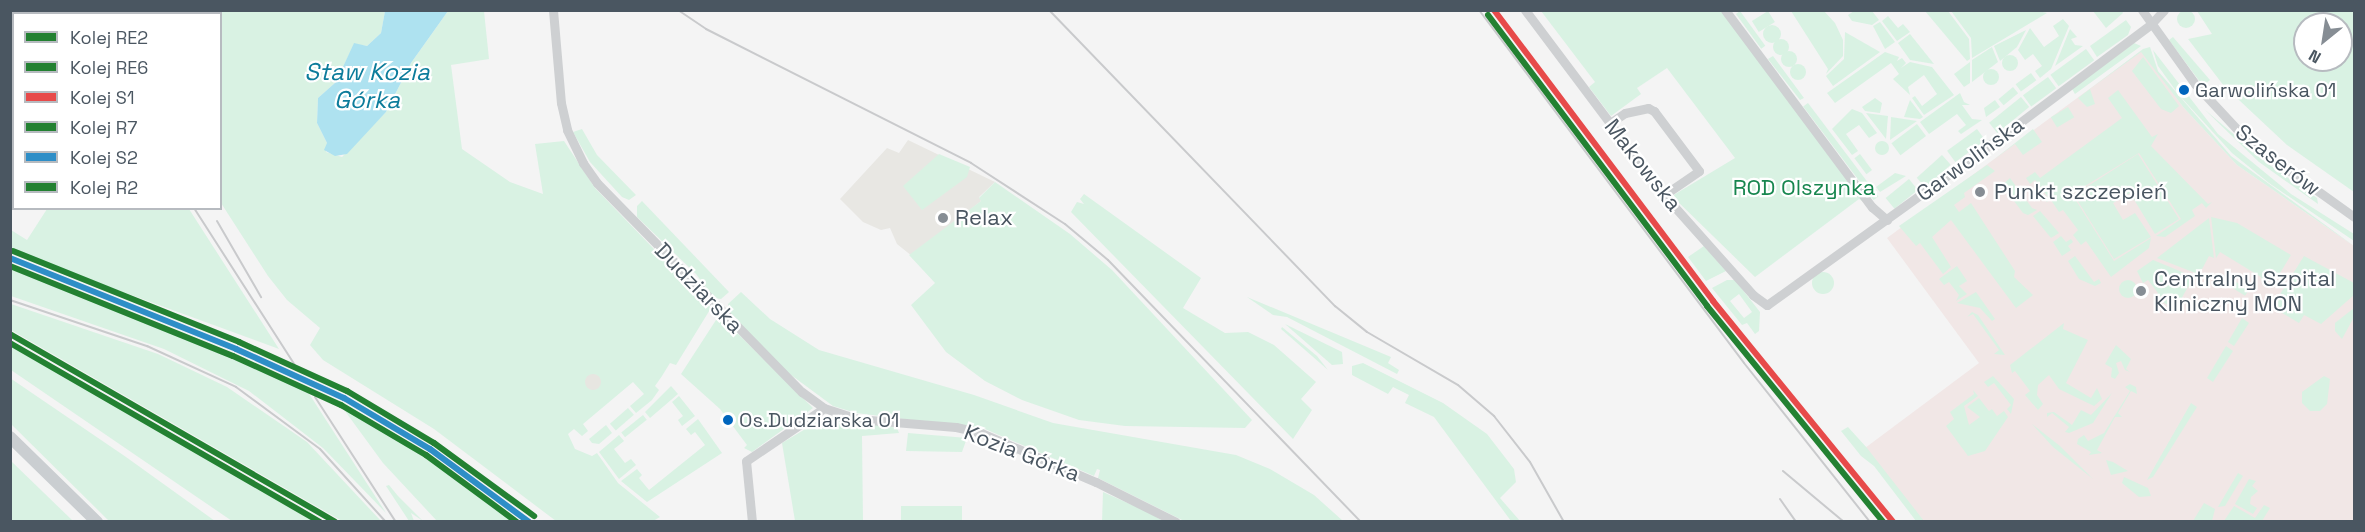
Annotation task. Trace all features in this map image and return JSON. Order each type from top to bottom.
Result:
[{"type":"main road","points":[[10,437],[97,522]]},
{"type":"street","name":"Dudziarska","points":[[553,10],[561,103],[567,130],[583,164],[597,183],[782,373],[824,408]]},
{"type":"street","name":"Makowska","points":[[1525,10],[1664,195],[1761,302],[1774,303]]},
{"type":"street","points":[[1725,10],[1872,207],[1887,220]]},
{"type":"street","name":"Szaserów","points":[[2142,10],[2196,84],[2248,141],[2355,217]]},
{"type":"street","name":"Garwolińska","points":[[1774,303],[2151,24],[2164,10]]},
{"type":"street","points":[[1610,123],[1625,113],[1648,108],[1654,111],[1699,171],[1664,195]]},
{"type":"street","points":[[752,522],[745,478],[748,459],[824,408]]},
{"type":"street","name":"Kozia Górka","points":[[824,408],[857,419],[957,427],[981,433],[1096,482],[1176,522]]},
{"type":"shaded area","name":"Centralny Szpital Kliniczny MON","points":[[2141,51],[2184,108],[2237,165],[2354,246],[2354,521],[1921,521],[1865,448],[1979,363],[1887,238]]},
{"type":"shaded area","points":[[908,140],[995,182],[979,197],[981,201],[912,256],[897,244],[890,228],[881,230],[863,222],[840,199],[887,148],[899,153]]},
{"type":"green space","points":[[2186,10],[2192,13],[2195,19],[2192,25],[2186,28],[2180,25],[2177,19],[2180,13]]},
{"type":"green space","points":[[160,11],[385,11],[381,33],[367,46],[354,44],[336,82],[318,98],[317,123],[327,143],[326,152],[342,157],[386,112],[411,63],[448,11],[484,11],[489,59],[451,65],[462,149],[510,182],[543,194],[535,144],[564,141],[595,188],[711,308],[676,365],[670,363],[655,386],[659,390],[652,400],[636,413],[630,406],[644,394],[633,382],[583,424],[588,431],[582,436],[574,429],[568,434],[575,449],[592,456],[597,453],[618,483],[660,517],[653,521],[556,521],[434,429],[323,360],[310,345],[320,328],[287,300],[268,276],[222,205],[222,12]]},
{"type":"green space","name":"ROD Olszynka","points":[[1541,11],[1722,11],[1867,204],[1859,199],[1755,277],[1672,196],[1735,158],[1667,68],[1637,88],[1641,94],[1611,116],[1589,87],[1595,82]]},
{"type":"green space","points":[[1740,11],[1765,46],[1761,49],[1736,14]]},
{"type":"green space","points":[[1768,11],[1775,22],[1759,32],[1752,21]]},
{"type":"green space","points":[[1791,11],[1824,11],[1835,23],[1843,40],[1843,56],[1826,74],[1828,69]]},
{"type":"green space","points":[[1854,11],[1872,11],[1879,20],[1872,25],[1852,21],[1848,15]]},
{"type":"green space","points":[[1925,11],[1948,11],[1969,39],[1970,59],[1967,61]]},
{"type":"green space","points":[[1951,11],[2038,11],[2047,13],[1972,58],[1971,38]]},
{"type":"green space","points":[[2093,11],[2122,11],[2123,13],[2106,28]]},
{"type":"green space","points":[[2197,11],[2354,11],[2354,192],[2287,145],[2224,86],[2188,39],[2212,34]]},
{"type":"green space","points":[[1888,16],[1898,28],[1903,24],[1910,32],[1897,41],[1882,21]]},
{"type":"green space","points":[[2063,19],[2069,26],[2051,69],[2040,78],[2035,71],[2042,66],[2033,54],[2025,60],[2018,50],[2030,28],[2044,47],[2059,36],[2053,26]]},
{"type":"green space","points":[[2126,20],[2131,27],[2128,35],[2097,57],[2090,46]]},
{"type":"green space","points":[[1880,22],[1895,42],[1885,49],[1873,26]]},
{"type":"green space","points":[[1772,25],[1778,28],[1781,34],[1778,40],[1772,43],[1766,40],[1763,34],[1766,28]]},
{"type":"green space","points":[[2070,29],[2077,37],[2071,39],[2075,45],[2083,46],[2055,66]]},
{"type":"green space","points":[[2026,30],[2017,47],[2000,61],[1994,46]]},
{"type":"green space","points":[[1845,32],[1880,52],[1833,86],[1826,76],[1844,59]]},
{"type":"green space","points":[[1910,34],[1934,64],[1910,60],[1898,43]]},
{"type":"green space","points":[[2173,37],[2210,80],[2203,86],[2169,40]]},
{"type":"green space","points":[[1781,39],[1787,41],[1789,47],[1787,53],[1781,55],[1775,53],[1773,47],[1775,41]]},
{"type":"green space","points":[[2134,43],[2141,46],[2075,94],[2072,89]]},
{"type":"green space","points":[[1992,47],[1998,62],[1972,82],[1972,60]]},
{"type":"green space","points":[[2150,47],[2158,71],[2231,156],[2354,246],[2237,165],[2184,108],[2141,52],[2090,89],[2095,104],[2087,107],[2078,98],[2143,49]]},
{"type":"green space","points":[[2086,49],[2094,60],[2059,86],[2050,75]]},
{"type":"green space","points":[[2153,50],[2218,134],[2291,194],[2354,234],[2354,241],[2269,183],[2232,153],[2179,95],[2158,66]]},
{"type":"green space","points":[[1789,51],[1797,59],[1789,67],[1781,59]]},
{"type":"green space","points":[[1885,52],[1899,57],[1897,61],[1902,58],[1906,63],[1901,68],[1910,62],[1932,67],[1954,95],[1924,115],[1912,98],[1915,96],[1922,106],[1937,94],[1924,75],[1908,87],[1910,95],[1893,79],[1899,74],[1891,63],[1835,103],[1827,93]]},
{"type":"green space","points":[[2007,55],[2013,55],[2018,63],[2016,69],[2007,71],[2002,66],[2002,60]]},
{"type":"green space","points":[[1773,56],[1804,98],[1800,100],[1768,59]]},
{"type":"green space","points":[[2143,57],[2179,106],[2171,113],[2161,109],[2132,71]]},
{"type":"green space","points":[[1970,62],[1970,83],[1964,87],[1954,74]]},
{"type":"green space","points":[[1798,64],[1806,72],[1798,80],[1790,72]]},
{"type":"green space","points":[[1988,69],[1994,69],[1999,77],[1997,83],[1988,85],[1983,80],[1983,74]]},
{"type":"green space","points":[[2031,73],[2036,80],[2021,91],[2016,84]]},
{"type":"green space","points":[[2048,77],[2056,88],[2031,107],[2023,95]]},
{"type":"green space","points":[[2013,87],[2018,93],[2004,105],[1998,99]]},
{"type":"green space","points":[[2118,90],[2152,137],[2158,134],[2151,146],[2208,204],[2212,202],[2206,208],[2202,203],[2192,210],[2195,216],[2165,237],[2156,236],[2181,219],[2139,153],[2072,194],[2114,261],[2151,238],[2149,248],[2111,277],[2086,241],[2081,245],[2073,235],[2078,230],[2063,210],[2059,212],[2051,200],[2046,202],[2048,197],[2035,180],[2030,184],[2026,178],[2035,172],[2040,178],[2122,118],[2108,98]]},
{"type":"green space","points":[[1960,93],[1964,102],[1970,105],[1962,105],[1972,119],[1982,120],[1961,134],[1958,131],[1966,125],[1957,114],[1929,134],[1920,122]]},
{"type":"green space","points":[[2021,97],[2029,107],[1997,133],[1989,123]]},
{"type":"green space","points":[[1875,98],[1882,103],[1880,113],[1865,111],[1862,107]]},
{"type":"green space","points":[[1910,100],[1923,117],[1920,119],[1904,117]]},
{"type":"green space","points":[[1995,100],[2000,107],[1986,117],[1984,108]]},
{"type":"green space","points":[[1808,103],[1878,196],[1874,200],[1803,107]]},
{"type":"green space","points":[[2068,107],[2074,117],[2057,128],[2051,117]]},
{"type":"green space","points":[[1852,109],[1862,113],[1877,133],[1869,138],[1859,125],[1846,134],[1858,151],[1852,155],[1832,129]]},
{"type":"green space","points":[[2204,109],[2271,166],[2317,198],[2318,204],[2259,162]]},
{"type":"green space","points":[[1866,113],[1888,116],[1886,139]]},
{"type":"green space","points":[[1891,117],[1917,121],[1890,140]]},
{"type":"green space","points":[[1917,124],[1926,136],[1900,155],[1891,143]]},
{"type":"green space","points":[[582,129],[597,155],[636,195],[629,200],[622,197],[590,162],[573,132]]},
{"type":"green space","points":[[1977,129],[1985,140],[1955,162],[1947,151]]},
{"type":"green space","points":[[2033,129],[2042,142],[2023,155],[2015,144],[1992,161]]},
{"type":"green space","points":[[1879,141],[1885,141],[1889,148],[1885,155],[1879,155],[1875,151],[1875,145]]},
{"type":"green space","points":[[939,154],[970,167],[967,177],[922,210],[903,186]]},
{"type":"green space","points":[[1860,154],[1872,170],[1866,174],[1854,158]]},
{"type":"green space","points":[[2138,154],[2179,219],[2155,234],[2130,193],[2113,203],[2123,220],[2135,213],[2151,237],[2114,259],[2074,195]]},
{"type":"green space","points":[[1942,155],[1951,165],[1925,187],[1917,178]]},
{"type":"green space","points":[[1987,165],[1995,171],[1964,193],[1965,197],[1954,205],[1959,212],[1971,203],[2015,271],[2014,277],[2033,295],[2016,308],[1951,220],[1932,237],[1951,267],[1943,274],[1920,243],[1916,246],[1899,226]]},
{"type":"green space","points":[[1895,173],[1906,176],[1880,192],[1876,187]]},
{"type":"green space","points":[[2010,178],[2032,208],[2037,210],[2028,215],[2023,213],[2002,185]]},
{"type":"green space","points":[[1909,179],[1918,190],[1894,209],[1886,198]]},
{"type":"green space","points":[[995,182],[1070,234],[1112,270],[1252,420],[1245,428],[1125,426],[1079,420],[1022,400],[985,381],[946,352],[911,305],[935,283],[909,255],[981,201],[979,198]]},
{"type":"green space","points":[[1084,194],[1201,278],[1183,308],[1225,333],[1248,332],[1274,345],[1316,382],[1301,399],[1312,410],[1293,439],[1071,212],[1077,202],[1084,204],[1080,199]]},
{"type":"green space","points":[[642,201],[729,292],[721,299],[714,298],[696,274],[637,217],[637,206]]},
{"type":"green space","points":[[46,210],[190,210],[279,349],[11,251],[11,230],[27,240]]},
{"type":"green space","points":[[2040,211],[2059,233],[2051,238],[2033,216]]},
{"type":"green space","points":[[2211,217],[2237,223],[2291,255],[2277,278],[2262,282],[2261,277],[2220,252],[2216,258]]},
{"type":"green space","points":[[2209,218],[2214,258],[2209,256],[2200,273],[2203,276],[2157,258]]},
{"type":"green space","points":[[2061,236],[2066,242],[2071,239],[2073,242],[2068,246],[2071,250],[2062,256],[2053,242]]},
{"type":"green space","points":[[1704,246],[1726,271],[1706,281],[1688,257]]},
{"type":"green space","points":[[2075,256],[2094,282],[2099,279],[2101,283],[2095,286],[2079,279],[2068,261]]},
{"type":"green space","points":[[2304,256],[2354,283],[2354,295],[2321,324],[2304,315],[2299,323],[2272,307]]},
{"type":"green space","points":[[2153,260],[2199,279],[2193,278],[2180,301],[2184,304],[2173,308],[2154,297],[2158,293],[2148,280],[2143,283],[2137,271]]},
{"type":"green space","points":[[11,266],[306,389],[386,513],[323,448],[249,391],[164,349],[11,296]]},
{"type":"green space","points":[[1957,266],[1967,281],[1959,286],[1967,294],[1956,301],[1959,295],[1949,282],[1944,285],[1939,279]]},
{"type":"green space","points":[[1819,272],[1827,272],[1834,279],[1834,287],[1827,294],[1819,294],[1812,287],[1812,279]]},
{"type":"green space","points":[[2225,275],[2249,290],[2245,296],[2221,281]]},
{"type":"green space","points":[[1727,280],[1735,280],[1760,312],[1759,331],[1755,334],[1747,323],[1742,325],[1712,288]],"holes":[[[1739,294],[1752,312],[1744,318],[1730,301]]]},
{"type":"green space","points":[[2128,280],[2134,283],[2137,289],[2134,295],[2128,298],[2122,295],[2119,289],[2122,283]]},
{"type":"green space","points":[[741,292],[770,319],[819,350],[974,395],[1053,423],[1236,455],[1270,469],[1314,495],[1343,521],[1184,521],[1098,478],[1100,470],[1097,469],[1094,476],[985,429],[856,413],[833,406],[787,372],[729,312],[728,304]]},
{"type":"green space","points":[[1976,292],[1995,319],[1992,321],[1980,308],[1957,303]]},
{"type":"green space","points":[[1247,297],[1391,357],[1388,363],[1399,370],[1397,374],[1287,317],[1273,315]]},
{"type":"green space","points":[[11,304],[158,354],[227,387],[307,442],[381,521],[342,521],[11,330]]},
{"type":"green space","points":[[2354,308],[2354,317],[2342,339],[2335,331],[2335,323]]},
{"type":"green space","points":[[1972,312],[1978,315],[2005,355],[1994,354],[1999,350],[1973,314],[1967,317]]},
{"type":"green space","points":[[2242,318],[2249,323],[2234,346],[2228,342]]},
{"type":"green space","points":[[723,319],[813,408],[752,452],[744,448],[747,445],[720,409],[681,374],[716,320]]},
{"type":"green space","points":[[2064,323],[2063,329],[2088,340],[2066,383],[2091,398],[2097,388],[2102,399],[2094,406],[2059,389],[2049,375],[2038,385],[2037,395],[2043,404],[2038,410],[2025,395],[2030,391],[2015,371],[2012,373],[2010,365]]},
{"type":"green space","points":[[1285,324],[1342,352],[1343,364],[1332,365]]},
{"type":"green space","points":[[1282,327],[1317,356],[1328,370],[1281,329]]},
{"type":"green space","points":[[10,345],[318,521],[232,521],[11,370]]},
{"type":"green space","points":[[2116,345],[2131,359],[2126,369],[2130,372],[2125,370],[2121,361],[2116,363],[2119,373],[2115,379],[2111,377],[2112,368],[2105,364]]},
{"type":"green space","points":[[2226,346],[2233,351],[2213,382],[2207,378]]},
{"type":"green space","points":[[1363,363],[1443,403],[1487,434],[1514,469],[1516,482],[1500,498],[1520,521],[1511,521],[1434,417],[1405,403],[1409,395],[1393,387],[1388,394],[1352,375],[1352,366]]},
{"type":"green space","points":[[1993,376],[2014,399],[2011,414],[2007,409],[2011,405],[1994,383],[1988,387],[1984,382]]},
{"type":"green space","points":[[2324,376],[2330,379],[2327,404],[2320,411],[2310,411],[2302,403],[2302,392]]},
{"type":"green space","points":[[10,378],[215,521],[109,521],[11,424]]},
{"type":"green space","points":[[2130,384],[2136,387],[2137,394],[2131,391],[2118,413],[2122,417],[2115,417],[2097,450],[2102,453],[2089,455],[2091,452],[2077,444],[2078,439],[2084,435],[2088,441],[2104,433],[2130,391],[2125,387]]},
{"type":"green space","points":[[671,386],[678,394],[650,418],[645,412]]},
{"type":"green space","points":[[1973,390],[1978,396],[1964,406],[1969,425],[1980,417],[1967,407],[1979,398],[1989,411],[1992,409],[1997,416],[2004,411],[2008,417],[1985,451],[1968,456],[1946,426],[1954,419],[1950,412],[1974,394]]},
{"type":"green space","points":[[2112,393],[2093,423],[2069,433],[2065,432],[2069,427],[2052,413],[2047,417],[2047,413],[2054,412],[2072,425],[2081,410],[2091,415]]},
{"type":"green space","points":[[679,396],[695,416],[682,426],[678,420],[683,416],[672,402]]},
{"type":"green space","points":[[2191,403],[2197,407],[2153,477],[2147,480]]},
{"type":"green space","points":[[342,407],[420,454],[514,521],[437,521],[383,463]]},
{"type":"green space","points":[[628,408],[634,415],[616,431],[610,424]]},
{"type":"green space","points":[[643,415],[647,420],[625,437],[621,433]]},
{"type":"green space","points":[[827,416],[897,428],[899,433],[862,436],[863,521],[795,521],[782,443]]},
{"type":"green space","points":[[698,419],[722,453],[647,502],[621,481],[637,469],[642,475],[639,478],[649,490],[705,445],[695,432],[691,435],[686,429]]},
{"type":"green space","points":[[2032,424],[2060,446],[2093,479],[2053,447]]},
{"type":"green space","points":[[606,425],[612,433],[599,444],[592,443],[589,439]]},
{"type":"green space","points":[[1848,427],[1924,521],[1916,521],[1874,466],[1861,456],[1841,431]]},
{"type":"green space","points":[[908,433],[967,438],[962,452],[906,451]]},
{"type":"green space","points":[[619,435],[624,441],[614,449],[625,463],[631,459],[636,465],[619,479],[599,452]]},
{"type":"green space","points":[[2106,460],[2113,462],[2128,471],[2111,475]]},
{"type":"green space","points":[[11,461],[73,521],[11,521]]},
{"type":"green space","points":[[2238,473],[2243,476],[2225,506],[2218,507]]},
{"type":"green space","points":[[2124,477],[2148,488],[2151,496],[2139,497],[2122,483]]},
{"type":"green space","points":[[2249,479],[2256,481],[2252,486],[2258,491],[2251,497],[2250,504],[2257,508],[2253,514],[2235,504]]},
{"type":"green space","points":[[389,485],[423,521],[411,513],[414,521],[409,521],[386,486]]},
{"type":"green space","points":[[1103,492],[1148,512],[1163,521],[1102,522]]},
{"type":"green space","points":[[2204,503],[2215,509],[2212,521],[2193,521]]},
{"type":"green space","points":[[2264,505],[2270,508],[2262,521],[2224,521],[2234,506],[2255,518]]},
{"type":"green space","points":[[901,506],[962,506],[962,521],[901,521]]},
{"type":"sand","points":[[590,374],[596,374],[601,382],[599,388],[590,390],[585,385],[585,379]]},
{"type":"water","name":"Staw Kozia Górka","points":[[385,11],[448,11],[411,63],[386,112],[347,154],[335,156],[324,150],[327,143],[317,123],[318,98],[336,82],[354,43],[367,46],[381,33]]},
{"type":"railway","points":[[678,10],[706,29],[971,163],[1065,224],[1108,260],[1361,522]]},
{"type":"railway","points":[[1049,10],[1335,306],[1367,332],[1458,385],[1494,416],[1530,462],[1564,522]]},
{"type":"railway","points":[[1479,10],[1744,363],[1870,522]]},
{"type":"railway","points":[[195,210],[296,367]]},
{"type":"railway","points":[[217,221],[261,297]]},
{"type":"railway","points":[[10,300],[147,346],[236,387],[320,449],[386,522]]},
{"type":"railway","points":[[315,397],[396,522]]},
{"type":"railway","points":[[1783,471],[1844,522]]},
{"type":"railway","points":[[1780,499],[1796,522]]},
{"type":"rail line","name":"S1","points":[[1494,10],[1713,301],[1893,522]]},
{"type":"rail line","name":"R7","points":[[1488,15],[1707,306],[1883,522]]},
{"type":"rail line","name":"R2","points":[[13,251],[239,342],[347,391],[434,443],[534,516]]},
{"type":"rail line","name":"S2","points":[[10,258],[236,349],[344,398],[430,449],[529,522]]},
{"type":"rail line","name":"RE6","points":[[10,266],[233,356],[341,405],[426,455],[517,522]]},
{"type":"rail line","name":"RE2","points":[[10,334],[335,522]]},
{"type":"rail line","name":"RE6","points":[[10,343],[320,522]]},
{"type":"place","name":"Garwolińska 01","points":[[2184,90]]},
{"type":"place","name":"Punkt szczepień","points":[[1980,192]]},
{"type":"place","name":"Relax","points":[[943,218]]},
{"type":"place","name":"Centralny Szpital Kliniczny MON","points":[[2141,291]]},
{"type":"place","name":"Os.Dudziarska 01","points":[[728,420]]}]
